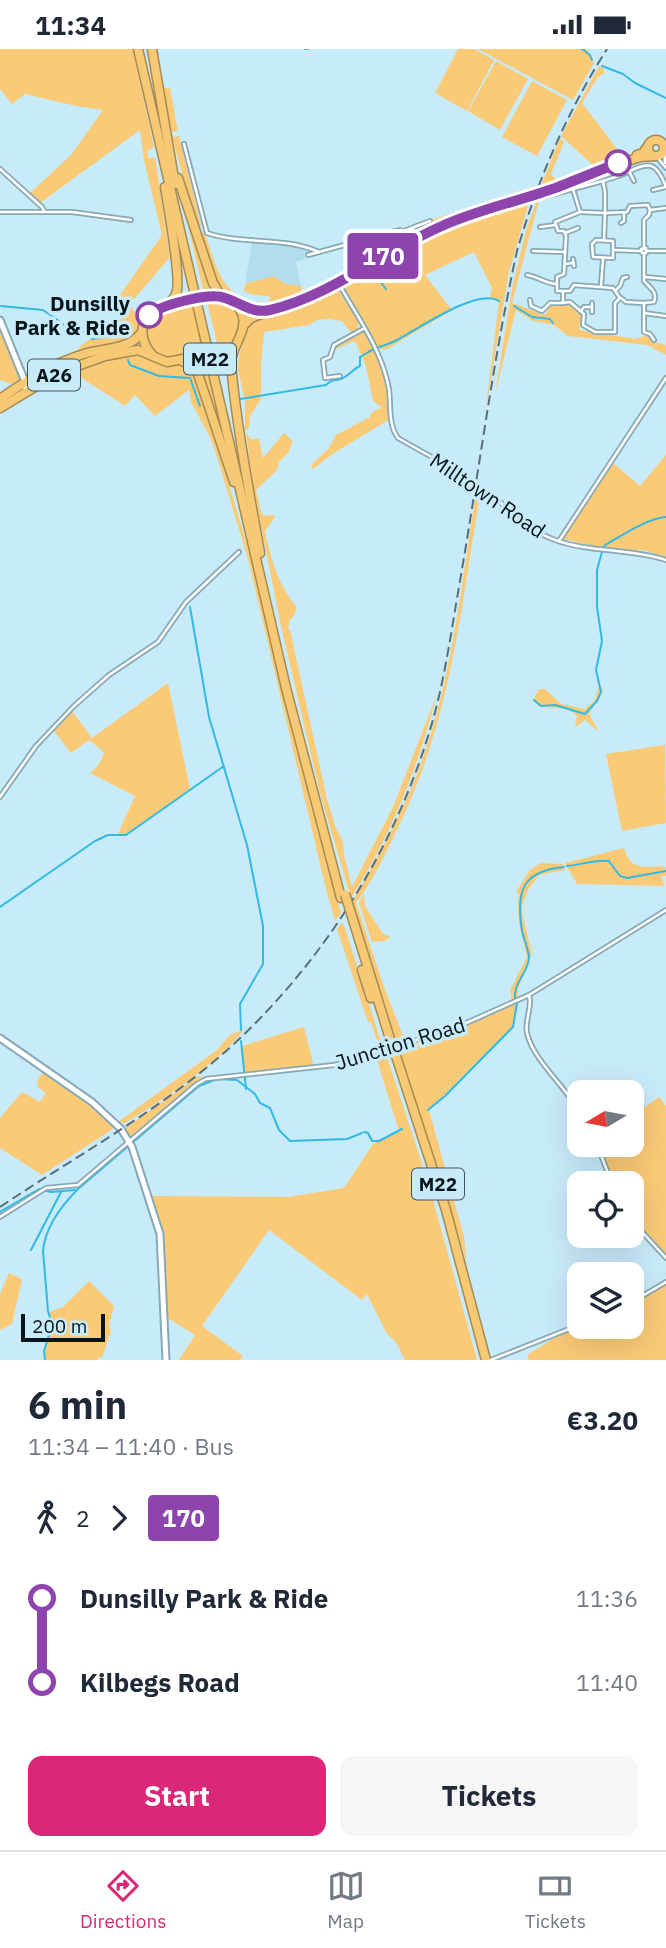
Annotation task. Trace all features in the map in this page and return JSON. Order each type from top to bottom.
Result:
[{"type":"highway","points":[[138,49],[162,137],[216,296]]},
{"type":"highway","points":[[152,49],[178,283],[175,297],[162,307]]},
{"type":"highway","name":"M22","points":[[162,137],[343,896]]},
{"type":"highway","name":"M22","points":[[162,137],[311,787],[388,1040],[446,1210],[486,1360]]},
{"type":"highway","points":[[557,187],[639,155],[651,141],[662,138],[661,151]]},
{"type":"highway","points":[[648,146],[650,153],[661,151]]},
{"type":"highway","points":[[260,553],[231,361],[243,326],[251,318],[305,297],[407,242],[470,215],[661,151]]},
{"type":"highway","points":[[162,307],[216,296],[251,310],[268,310]]},
{"type":"highway","points":[[233,301],[242,314],[243,326]]},
{"type":"highway","name":"A26","points":[[0,408],[26,386],[63,362],[87,353],[131,343],[142,332],[149,315],[162,307]]},
{"type":"highway","points":[[142,332],[144,344],[153,356]]},
{"type":"highway","name":"A26","points":[[0,399],[87,362],[131,350],[144,351],[167,362],[224,350],[237,342]]},
{"type":"highway","points":[[180,360],[197,371],[234,483],[262,582]]},
{"type":"highway","name":"M22","points":[[394,1056],[441,1211],[481,1360]]},
{"type":"street","points":[[184,144],[207,233],[296,243],[319,253]]},
{"type":"street","points":[[661,151],[666,167]]},
{"type":"street","points":[[661,151],[666,167]]},
{"type":"street","points":[[547,198],[603,181],[640,166],[652,167],[660,173],[666,187],[653,190]]},
{"type":"street","points":[[0,169],[44,211]]},
{"type":"street","points":[[629,171],[634,181]]},
{"type":"street","points":[[603,181],[606,195],[604,240]]},
{"type":"street","points":[[573,189],[580,212]]},
{"type":"street","points":[[578,228],[565,233],[558,232],[556,220],[580,212],[624,213],[633,205],[646,204],[650,210]]},
{"type":"street","points":[[650,210],[666,208]]},
{"type":"street","points":[[565,233],[564,275],[557,277],[557,291],[570,291],[574,285],[610,286],[626,302],[654,302],[653,290],[644,282],[644,219],[650,210]]},
{"type":"street","points":[[0,212],[72,212],[131,220]]},
{"type":"street","points":[[624,213],[624,222]]},
{"type":"street","points":[[308,255],[403,231],[430,221]]},
{"type":"street","points":[[545,222],[542,227],[556,225]]},
{"type":"street","points":[[403,231],[407,242]]},
{"type":"street","points":[[593,241],[613,241],[615,250],[613,258],[594,258],[593,241]]},
{"type":"street","points":[[536,257],[538,246]]},
{"type":"street","points":[[615,250],[666,251]]},
{"type":"street","points":[[535,251],[565,252]]},
{"type":"street","points":[[601,286],[603,259]]},
{"type":"street","points":[[565,264],[573,263]]},
{"type":"street","points":[[532,271],[529,276],[539,277],[545,283],[557,284]]},
{"type":"street","points":[[615,290],[624,276]]},
{"type":"street","points":[[644,277],[666,279]]},
{"type":"street","name":"Milltown Road","points":[[337,281],[377,351],[387,379],[392,427],[396,436],[484,489],[521,522],[559,541],[602,550],[641,553],[666,560]]},
{"type":"street","points":[[563,303],[564,291]]},
{"type":"street","points":[[530,300],[531,306],[542,311],[551,303],[570,302],[585,315],[583,325],[589,330],[616,334],[615,303],[621,297]]},
{"type":"street","points":[[644,303],[643,333],[650,334],[654,340]]},
{"type":"street","points":[[581,311],[592,305],[592,312]]},
{"type":"street","points":[[644,313],[666,316]]},
{"type":"street","points":[[0,320],[26,386]]},
{"type":"street","points":[[340,376],[325,378],[323,360],[330,358],[334,345],[364,328]]},
{"type":"street","points":[[559,541],[666,379]]},
{"type":"street","points":[[0,797],[36,746],[74,706],[97,684],[160,640],[186,602],[239,552]]},
{"type":"street","name":"Junction Road","points":[[0,1217],[46,1188],[78,1185],[130,1144],[197,1084],[213,1077],[296,1071],[357,1060],[480,1018],[529,995],[666,911]]},
{"type":"street","points":[[529,995],[528,1036],[567,1095]]},
{"type":"street","points":[[0,1038],[92,1102],[121,1129],[130,1144],[160,1234],[166,1360]]},
{"type":"street","points":[[644,1233],[666,1258]]},
{"type":"street","points":[[644,1295],[666,1282]]},
{"type":"street","points":[[491,1360],[567,1330]]},
{"type":"shaded area","points":[[0,49],[133,49],[154,147],[147,151],[149,159],[155,157],[170,257],[130,304],[140,323],[140,330],[132,338],[78,351],[80,346],[123,317],[111,308],[162,235],[144,160],[140,130],[40,203],[29,194],[71,155],[103,110],[25,94],[12,104],[0,89]]},
{"type":"shaded area","points":[[458,49],[474,49],[494,60],[467,111],[435,93]]},
{"type":"shaded area","points":[[478,49],[587,49],[594,63],[573,100]]},
{"type":"shaded area","points":[[496,61],[528,79],[500,130],[468,111]]},
{"type":"shaded area","points":[[599,66],[604,69],[604,74],[598,77],[582,103],[621,154],[596,168],[561,136]]},
{"type":"shaded area","points":[[532,81],[567,100],[537,156],[502,137]]},
{"type":"shaded area","points":[[161,88],[170,88],[178,131],[170,132]]},
{"type":"shaded area","points":[[179,136],[201,224],[200,227],[172,137]]},
{"type":"shaded area","points":[[560,138],[564,142],[551,174],[559,183],[541,186]]},
{"type":"shaded area","points":[[532,187],[533,191],[483,206],[410,236],[407,233],[431,220]]},
{"type":"shaded area","points":[[538,197],[512,303],[545,315],[550,305],[570,304],[583,315],[579,330],[636,339],[647,335],[653,342],[666,345],[666,355],[647,345],[568,336],[554,325],[533,321],[516,310],[495,394],[512,288],[527,227]]},
{"type":"shaded area","points":[[530,199],[509,272],[485,415],[499,301],[490,297],[492,288],[474,252],[425,275],[452,310],[387,349],[379,349],[340,283],[440,230]]},
{"type":"shaded area","points":[[184,209],[186,209],[192,228],[190,230],[212,291],[204,293]]},
{"type":"shaded area","points":[[201,233],[205,234],[222,279],[242,298],[240,301],[217,283]]},
{"type":"shaded area","points":[[252,242],[294,244],[313,251],[304,254],[305,259],[296,262],[301,286],[286,284],[275,277],[245,284]]},
{"type":"shaded area","points":[[273,276],[286,284],[301,286],[303,293],[268,305],[270,297],[244,291],[245,284]]},
{"type":"shaded area","points":[[337,287],[358,321],[358,329],[351,333],[342,321],[328,319],[264,332],[261,399],[250,416],[249,428],[245,430],[245,401],[237,365],[243,340],[253,320]]},
{"type":"shaded area","points":[[222,299],[236,307],[242,325],[234,342],[218,347],[207,302]]},
{"type":"shaded area","points":[[194,305],[205,350],[171,358],[156,353],[147,337],[151,321],[162,312]]},
{"type":"shaded area","points":[[364,329],[383,373],[390,419],[313,469],[311,465],[329,448],[336,435],[370,417],[371,413],[382,407],[373,401],[366,366],[356,343],[354,341],[336,349],[334,347]]},
{"type":"shaded area","points":[[0,330],[20,376],[20,379],[12,384],[0,380]]},
{"type":"shaded area","points":[[140,353],[157,362],[184,365],[196,375],[258,581],[302,768],[341,913],[335,921],[248,559],[217,457],[210,437],[191,402],[189,390],[155,416],[135,395],[125,406],[74,373],[95,361]]},
{"type":"shaded area","points":[[206,358],[231,463],[195,363]]},
{"type":"shaded area","points":[[246,432],[251,439],[259,439],[263,458],[284,433],[293,441],[288,453],[279,462],[277,470],[256,490],[261,512],[264,516],[275,517],[265,531],[276,571],[297,608],[290,619],[288,629],[327,799],[343,842],[352,887],[393,807],[437,694],[422,747],[402,799],[379,850],[351,898],[320,793],[281,626],[253,486]]},
{"type":"shaded area","points":[[666,455],[666,558],[644,550],[615,551],[563,539],[612,462],[640,486]]},
{"type":"shaded area","points":[[477,487],[481,489],[460,622],[430,749],[395,834],[356,903],[405,1041],[397,1044],[352,903],[401,811],[428,744],[447,672]]},
{"type":"shaded area","points":[[168,683],[190,789],[126,835],[117,836],[135,796],[90,773],[99,764],[104,752],[89,740],[71,753],[54,731],[72,711],[92,738]]},
{"type":"shaded area","points":[[600,683],[603,691],[589,714],[599,732],[585,720],[575,727],[577,716],[569,710],[540,707],[533,700],[539,689],[545,689],[561,704],[585,709],[595,700]]},
{"type":"shaded area","points":[[665,745],[666,823],[622,831],[606,754]]},
{"type":"shaded area","points":[[624,848],[635,864],[666,867],[666,876],[661,876],[665,886],[577,884],[565,863]]},
{"type":"shaded area","points":[[541,863],[563,864],[565,870],[539,875],[528,890],[522,912],[532,954],[518,989],[518,998],[512,1001],[510,990],[527,957],[518,918],[519,894],[516,892],[530,870]]},
{"type":"shaded area","points":[[364,894],[365,906],[383,934],[391,937],[384,941],[372,942],[359,903]]},
{"type":"shaded area","points":[[342,922],[383,1048],[380,1049],[371,1022],[368,1022],[337,929]]},
{"type":"shaded area","points":[[518,1003],[513,1027],[429,1110],[464,1237],[467,1263],[399,1049]]},
{"type":"shaded area","points":[[304,1027],[314,1067],[244,1074],[242,1046]]},
{"type":"shaded area","points":[[244,1030],[188,1081],[125,1123],[118,1122],[217,1050],[231,1034]]},
{"type":"shaded area","points":[[386,1054],[429,1185],[477,1360],[405,1360],[396,1342],[387,1334],[367,1294],[362,1300],[269,1230],[202,1326],[243,1356],[240,1360],[179,1360],[195,1335],[166,1317],[161,1232],[151,1196],[288,1197],[344,1188],[373,1144],[399,1131],[376,1057]]},
{"type":"shaded area","points":[[45,1071],[81,1095],[116,1127],[42,1175],[0,1148],[0,1118],[22,1092],[40,1102],[46,1093],[37,1087],[38,1078]]},
{"type":"shaded area","points":[[200,1075],[202,1079],[129,1138],[123,1130]]},
{"type":"shaded area","points":[[659,1097],[666,1106],[666,1255],[644,1230],[644,1171],[610,1171],[604,1157],[644,1157],[644,1108]]},
{"type":"shaded area","points":[[9,1273],[22,1279],[12,1324],[0,1330],[0,1294]]},
{"type":"shaded area","points":[[89,1281],[114,1306],[109,1325],[111,1331],[102,1358],[46,1360],[49,1312],[63,1307]]},
{"type":"shaded area","points":[[666,1284],[666,1360],[529,1360],[527,1355],[567,1332],[567,1339],[644,1339],[644,1296]]},
{"type":"waterway","points":[[582,49],[592,60]]},
{"type":"waterway","points":[[602,66],[623,74],[666,98]]},
{"type":"waterway","points":[[371,269],[378,279]]},
{"type":"waterway","points":[[379,280],[386,289]]},
{"type":"waterway","points":[[240,399],[326,385],[344,378],[360,366],[360,357],[447,312],[477,300],[489,298],[499,301]]},
{"type":"waterway","points":[[1,306],[43,310],[69,328],[87,335]]},
{"type":"waterway","points":[[514,306],[532,317],[550,319],[553,323]]},
{"type":"waterway","points":[[92,339],[122,336]]},
{"type":"waterway","points":[[128,360],[130,365],[159,376],[190,378],[200,406]]},
{"type":"waterway","points":[[603,548],[643,524],[666,517]]},
{"type":"waterway","points":[[534,700],[541,706],[555,705],[585,714],[597,701],[601,692],[596,670],[602,641],[597,607],[597,570],[602,552]]},
{"type":"waterway","points":[[190,607],[209,717],[247,845],[263,926],[263,964],[240,1004],[241,1030]]},
{"type":"waterway","points":[[0,907],[95,841],[108,835],[126,835],[224,766]]},
{"type":"waterway","points":[[567,866],[609,861],[620,876],[627,878],[666,871]]},
{"type":"waterway","points":[[515,999],[516,988],[529,958],[520,917],[521,895],[530,879],[538,873],[564,867]]},
{"type":"waterway","points":[[428,1110],[513,1027],[517,1003]]},
{"type":"waterway","points":[[241,1041],[246,1089]]},
{"type":"waterway","points":[[45,1360],[44,1351],[52,1325],[48,1311],[43,1251],[55,1217],[78,1189],[199,1086],[217,1079],[237,1080],[255,1094],[260,1103],[270,1108],[279,1130],[290,1141],[347,1139],[362,1133]]},
{"type":"waterway","points":[[364,1132],[368,1133],[372,1141],[379,1141],[402,1129]]},
{"type":"waterway","points":[[0,1212],[39,1189],[51,1192],[75,1190]]},
{"type":"waterway","points":[[31,1250],[61,1192]]},
{"type":"railway","points":[[0,1207],[151,1109],[209,1066],[236,1042],[270,1008],[331,933],[381,850],[420,762],[438,699],[517,251],[534,198],[555,147],[579,97],[607,49]]},
{"type":"bus line","name":"170","points":[[149,315],[162,307],[211,296],[225,298],[251,310],[268,310],[317,292],[445,224],[557,187],[618,163]]},
{"type":"place","name":"Dunsilly Park & Ride","points":[[149,315]]}]
